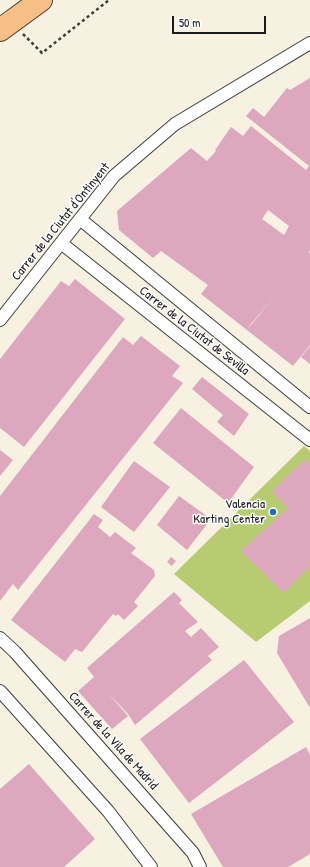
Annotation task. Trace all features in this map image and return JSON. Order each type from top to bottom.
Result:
[{"type":"highway","points":[[0,30],[41,0]]},
{"type":"street","name":"Carrer de la Ciutat d'Ontinyent","points":[[0,320],[114,176],[175,124],[310,43]]},
{"type":"street","name":"Carrer de la Ciutat de Sevilla","points":[[80,219],[310,407]]},
{"type":"street","name":"Carrer de la Ciutat de Sevilla","points":[[61,243],[310,440]]},
{"type":"street","name":"Carrer de la Vila de Madrid","points":[[0,638],[15,652],[138,790],[193,853],[200,867]]},
{"type":"street","points":[[0,691],[108,811],[152,867]]},
{"type":"path","points":[[23,34],[42,53],[109,0]]},
{"type":"green space","name":"Valencia Karting Center","points":[[304,446],[310,451],[310,601],[256,642],[174,574]]},
{"type":"building","points":[[310,78],[310,345],[293,366],[201,294],[208,285],[161,251],[153,258],[119,230],[117,211],[191,148],[207,161],[216,151],[215,150],[231,127],[243,136],[251,126],[306,170],[309,166],[246,116],[253,108],[264,117],[287,88],[290,90]],"holes":[[[268,210],[289,226],[284,235],[262,219]],[[275,295],[252,324],[247,329]]]},
{"type":"building","points":[[75,279],[125,319],[24,447],[0,428],[0,359],[61,281],[69,286]]},
{"type":"building","points":[[141,336],[180,366],[172,376],[183,383],[18,590],[13,584],[0,601],[0,496],[123,337],[133,345]]},
{"type":"building","points":[[310,346],[310,364],[301,357]]},
{"type":"building","points":[[202,377],[249,414],[234,436],[217,422],[223,415],[192,389]]},
{"type":"building","points":[[181,408],[254,467],[228,503],[153,443]]},
{"type":"building","points":[[0,450],[13,460],[0,476]]},
{"type":"building","points":[[305,459],[310,465],[310,566],[284,593],[241,551],[288,508],[272,491]]},
{"type":"building","points":[[134,461],[170,487],[134,532],[101,507]]},
{"type":"building","points":[[179,496],[211,519],[187,550],[157,525]]},
{"type":"building","points":[[94,514],[103,520],[98,527],[110,537],[115,532],[136,548],[131,553],[154,570],[155,576],[134,602],[138,606],[124,620],[118,614],[116,616],[113,614],[82,652],[75,649],[65,662],[11,620]]},
{"type":"building","points":[[171,557],[176,561],[172,566],[167,562]]},
{"type":"building","points":[[174,592],[182,600],[179,603],[198,622],[185,631],[191,637],[201,628],[219,647],[208,656],[212,660],[135,725],[128,714],[107,692],[128,716],[112,729],[78,691],[94,677],[87,668]]},
{"type":"building","points":[[310,618],[310,708],[277,653],[279,636]]},
{"type":"building","points":[[244,660],[294,722],[189,803],[140,739]]},
{"type":"building","points":[[306,747],[310,755],[310,854],[288,867],[223,867],[191,814]]},
{"type":"building","points":[[29,764],[95,839],[64,867],[0,867],[0,789]]},
{"type":"place","name":"Valencia Karting Center","points":[[273,512]]}]
